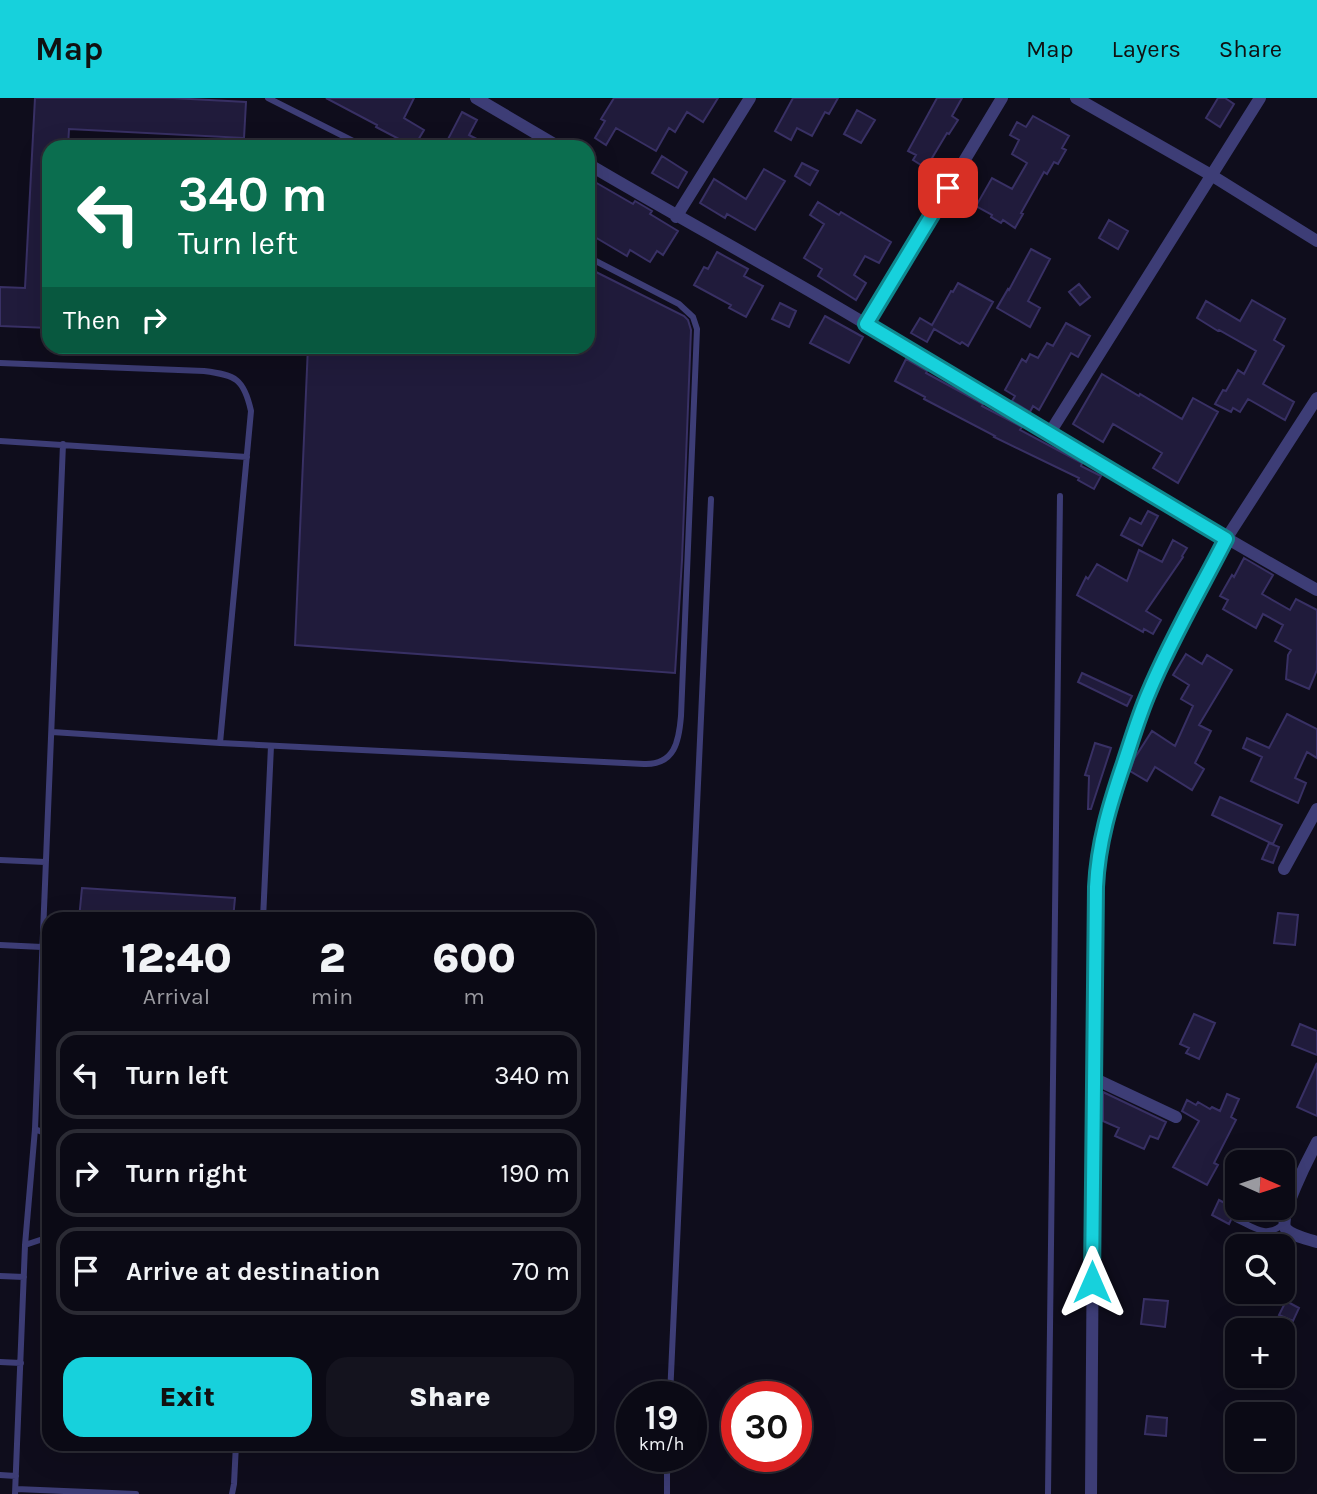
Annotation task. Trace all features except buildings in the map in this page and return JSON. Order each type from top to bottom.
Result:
[{"type":"street","points":[[476,98],[498,104],[549,140]]},
{"type":"street","points":[[676,217],[750,98]]},
{"type":"street","points":[[866,324],[1002,98]]},
{"type":"street","points":[[1076,98],[1211,175],[1317,241]]},
{"type":"street","points":[[1049,434],[1260,98]]},
{"type":"street","points":[[595,168],[866,324],[1226,539],[1317,590]]},
{"type":"street","points":[[1091,1494],[1096,887],[1097,861],[1103,830],[1148,693],[1168,650],[1226,539],[1317,398]]},
{"type":"street","points":[[1284,869],[1317,809]]},
{"type":"street","points":[[1093,1078],[1176,1117]]},
{"type":"street","points":[[1317,1142],[1289,1203],[1283,1224],[1293,1233],[1317,1242]]},
{"type":"lane","points":[[268,98],[351,140]]},
{"type":"lane","points":[[52,732],[271,746],[653,764],[665,760],[672,753],[680,733],[698,329],[693,317],[679,304],[595,260]]},
{"type":"lane","points":[[0,363],[204,371],[225,373],[241,382],[251,411],[220,743]]},
{"type":"lane","points":[[0,441],[247,457]]},
{"type":"lane","points":[[43,912],[63,444]]},
{"type":"lane","points":[[1048,1494],[1060,496]]},
{"type":"lane","points":[[671,1381],[711,499]]},
{"type":"lane","points":[[263,912],[271,746]]},
{"type":"lane","points":[[0,860],[45,862]]},
{"type":"lane","points":[[0,945],[42,947],[35,1129],[25,1245],[15,1492],[136,1494]]},
{"type":"lane","points":[[35,1129],[42,1132]]},
{"type":"lane","points":[[1238,1220],[1264,1233],[1277,1230],[1283,1224]]},
{"type":"lane","points":[[25,1245],[42,1239]]},
{"type":"lane","points":[[0,1276],[24,1277]]},
{"type":"lane","points":[[0,1362],[21,1363]]},
{"type":"lane","points":[[232,1494],[236,1451]]},
{"type":"lane","points":[[667,1472],[667,1494]]},
{"type":"lane","points":[[0,1475],[16,1476]]},
{"type":"route","points":[[948,188],[866,324],[1226,539],[1148,693],[1114,791],[1097,861],[1092,1282]]}]
